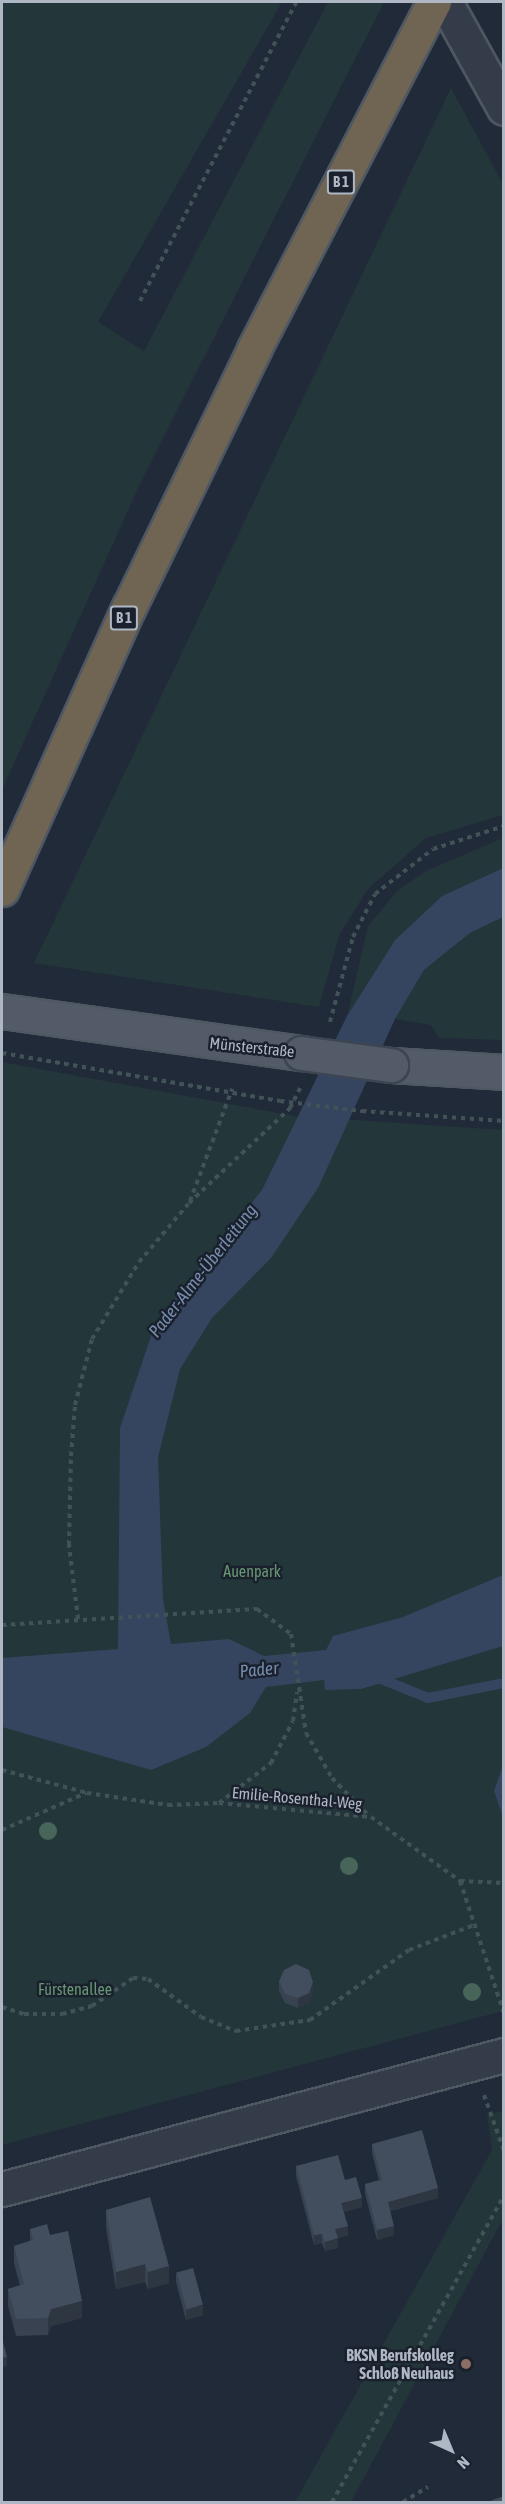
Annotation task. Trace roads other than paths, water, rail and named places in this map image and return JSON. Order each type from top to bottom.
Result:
[{"type":"highway","name":"B 1","points":[[2,889],[233,392],[436,6]]},
{"type":"main road","name":"Münsterstraße","points":[[2,1011],[391,1065],[504,1072]]},
{"type":"street","points":[[436,6],[504,108]]},
{"type":"street","points":[[2,2189],[489,2059]]},
{"type":"water","points":[[503,868],[503,917],[470,933],[424,970],[395,1019],[318,1188],[271,1258],[212,1318],[180,1369],[158,1457],[163,1599],[171,1644],[229,1639],[264,1656],[326,1650],[333,1636],[403,1617],[503,1575],[503,1646],[361,1689],[325,1690],[324,1680],[266,1687],[250,1713],[206,1747],[151,1770],[2,1727],[2,1658],[118,1649],[120,1428],[155,1324],[262,1190],[347,1016],[395,940],[442,896]]},
{"type":"water","points":[[504,1765],[503,1817],[494,1791]]},
{"type":"waterway","points":[[374,1676],[428,1698],[504,1683]]},
{"type":"place","name":"BKSN Berufskolleg Schloß Neuhaus","points":[[466,2364]]},
{"type":"water label","name":"Pader-Alme-Überleitung","points":[[203,1271]]},
{"type":"water label","name":"Pader","points":[[259,1670]]},
{"type":"park label","name":"Auenpark","points":[[252,1571]]},
{"type":"park label","name":"Fürstenallee","points":[[75,1989]]}]
